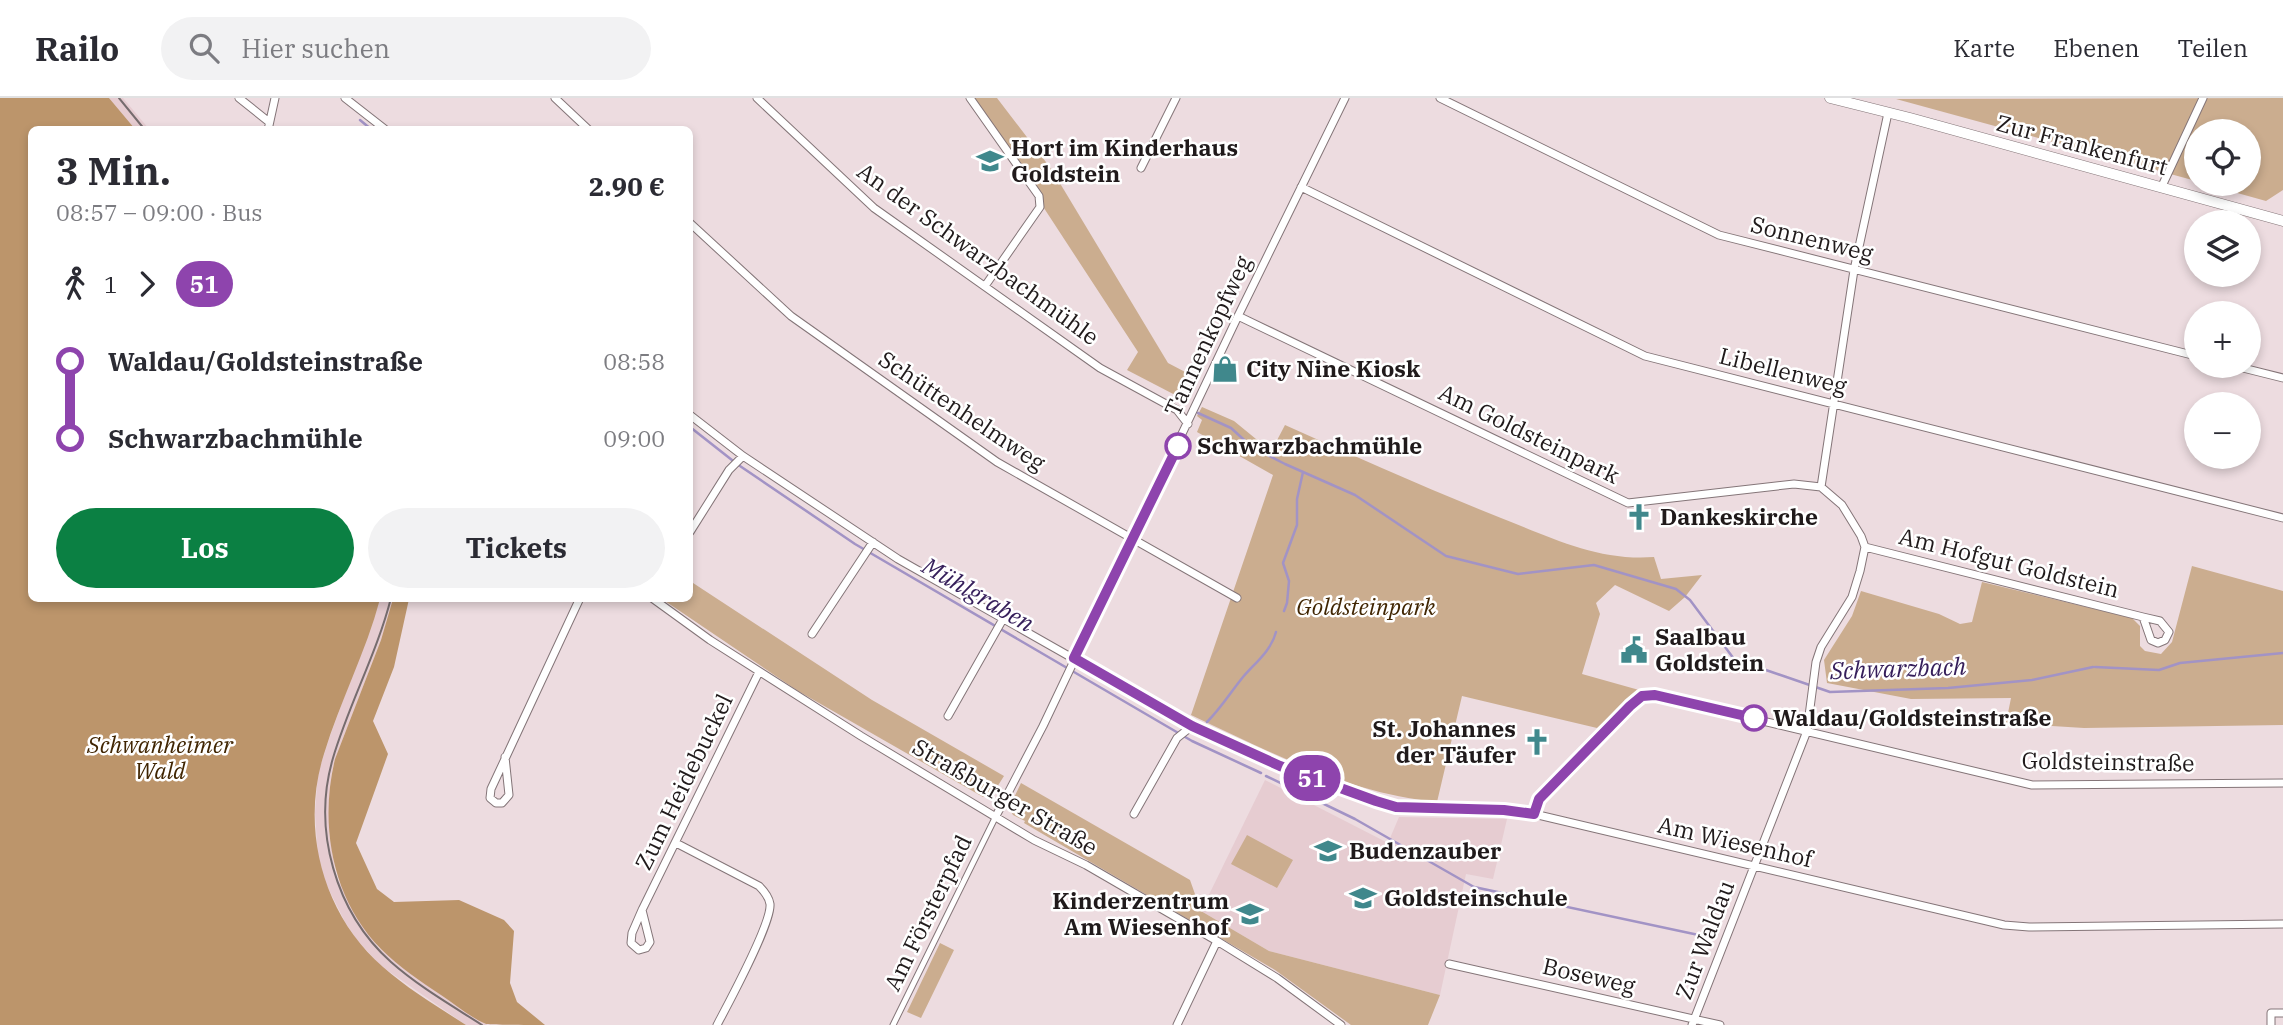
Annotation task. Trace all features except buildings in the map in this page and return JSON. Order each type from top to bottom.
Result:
[{"type":"street","points":[[239,98],[268,126],[275,98]]},
{"type":"street","points":[[345,98],[381,126]]},
{"type":"street","points":[[555,98],[585,126]]},
{"type":"street","name":"An der Schwarzbachmühle","points":[[757,98],[874,208],[1100,368],[1177,410],[1188,424]]},
{"type":"street","points":[[970,98],[1039,196],[1040,207],[985,286]]},
{"type":"street","points":[[1141,168],[1176,98]]},
{"type":"street","name":"Tannenkopfweg","points":[[996,816],[1043,726],[1345,98]]},
{"type":"street","name":"Sonnenweg","points":[[1440,98],[1719,235],[2184,353]]},
{"type":"street","name":"Zur Frankenfurt","points":[[1830,98],[2283,221]]},
{"type":"street","points":[[2162,186],[2203,98]]},
{"type":"street","points":[[1865,547],[1842,505],[1821,487],[1854,270],[1888,113]]},
{"type":"street","name":"Libellenweg","points":[[1301,187],[1644,356],[2283,518]]},
{"type":"street","name":"Schüttenhelmweg","points":[[693,226],[791,316],[997,462],[1237,598]]},
{"type":"street","name":"Am Goldsteinpark","points":[[1238,316],[1628,503],[1794,484],[1821,487]]},
{"type":"street","points":[[2261,372],[2283,378]]},
{"type":"street","name":"Am Wiesenhof","points":[[693,418],[741,458],[871,544],[1002,621],[1074,658],[1192,726],[1280,766],[1396,807],[1504,810],[1534,814],[2018,927],[2283,924]]},
{"type":"street","points":[[693,527],[729,471],[741,458]]},
{"type":"street","points":[[812,634],[871,544]]},
{"type":"street","name":"Am Hofgut Goldstein","points":[[1865,547],[2143,617]]},
{"type":"street","name":"Zur Waldau","points":[[1693,1022],[1808,731],[1813,681],[1821,647],[1852,597],[1865,547]]},
{"type":"street","points":[[505,757],[509,796],[502,803],[496,803],[490,798],[491,789],[505,757],[578,602]]},
{"type":"street","name":"Straßburger Straße","points":[[658,602],[759,672],[1034,840],[1086,864],[1277,978],[1341,1025]]},
{"type":"street","points":[[947,716],[1002,621]]},
{"type":"street","name":"Zum Heidebuckel","points":[[642,910],[650,942],[646,948],[639,950],[634,947],[631,939],[642,910],[759,672]]},
{"type":"street","name":"Goldsteinstraße","points":[[1534,814],[1539,799],[1630,706],[1642,696],[1655,695],[2032,785],[2283,783]]},
{"type":"street","points":[[1134,814],[1177,738],[1192,726]]},
{"type":"street","name":"Am Försterpfad","points":[[893,1025],[996,816]]},
{"type":"street","points":[[676,843],[759,886],[770,904],[761,936],[717,1025]]},
{"type":"street","points":[[1177,1025],[1217,941]]},
{"type":"street","name":"Boseweg","points":[[1449,964],[1693,1022],[1720,1025]]},
{"type":"street","points":[[2271,1025],[2271,1013],[2283,1013]]},
{"type":"shaded area","points":[[109,98],[123,98],[146,126],[132,126]]},
{"type":"shaded area","points":[[379,602],[393,602],[331,776],[329,833],[336,875],[357,917],[378,947],[424,983],[487,1025],[466,1025],[381,966],[357,940],[345,922],[325,882],[318,858],[315,813],[318,773]]},
{"type":"shaded area","name":"Goldsteinschule","points":[[1265,780],[1388,843],[1399,817],[1507,819],[1493,879],[1466,874],[1440,995],[1269,951],[1201,911]]},
{"type":"green space","name":"Schwanheimer Wald","points":[[0,98],[109,98],[132,126],[28,126],[28,602],[379,602],[324,754],[317,783],[316,841],[332,897],[362,946],[403,983],[466,1025],[0,1025]]},
{"type":"green space","points":[[972,98],[997,98],[1052,170],[1168,363],[1189,374],[1179,397],[1127,370],[1138,352]]},
{"type":"green space","points":[[2283,98],[2283,190],[2266,201],[2248,196],[2261,196],[2261,119],[2184,119],[2184,178],[1896,99]]},
{"type":"green space","name":"Goldsteinpark","points":[[1202,407],[1234,421],[1256,439],[1274,446],[1285,425],[1446,496],[1539,533],[1594,552],[1654,557],[1661,579],[1702,575],[1685,597],[1669,611],[1615,585],[1596,603],[1600,614],[1582,674],[1639,690],[1597,728],[1462,696],[1437,802],[1372,790],[1341,781],[1281,757],[1191,715],[1273,475],[1197,432],[1202,420],[1197,416]]},
{"type":"green space","points":[[2192,566],[2283,591],[2283,725],[2084,728],[2006,723],[2011,698],[1911,699],[1827,683],[1824,660],[1852,616],[1861,591],[1939,614],[1960,624],[1972,622],[1982,582],[2132,618],[2140,626],[2140,646],[2145,651],[2161,654],[2172,642]]},
{"type":"green space","points":[[693,583],[872,700],[1004,776],[992,795],[983,797],[798,691],[666,602],[693,602]]},
{"type":"green space","points":[[392,602],[408,602],[394,667],[373,721],[388,754],[356,843],[377,889],[394,902],[459,900],[504,920],[514,931],[510,983],[517,1002],[545,1025],[486,1024],[463,1011],[395,962],[364,929],[351,908],[334,860],[330,835],[330,784],[335,759],[381,640]]},
{"type":"green space","points":[[1021,783],[1190,880],[1201,911],[1269,951],[1440,995],[1428,1025],[1351,1025],[1275,970],[1013,815],[1009,808]]},
{"type":"green space","points":[[1247,835],[1293,860],[1277,888],[1231,864]]},
{"type":"green space","points":[[940,943],[954,950],[921,1018],[907,1012]]},
{"type":"waterway","name":"Mühlgraben","points":[[360,120],[367,126]]},
{"type":"waterway","name":"Schwarzbach","points":[[1198,413],[1231,428],[1252,447],[1355,495],[1446,556],[1518,574],[1594,565],[1676,589],[1690,600],[1734,659],[1830,692],[1948,688],[2032,680],[2093,667]]},
{"type":"waterway","name":"Mühlgraben","points":[[693,429],[737,464],[855,544],[1192,741],[1261,773]]},
{"type":"waterway","points":[[1284,611],[1289,581],[1283,563],[1297,525],[1297,499],[1303,472]]},
{"type":"waterway","points":[[1207,722],[1267,651],[1276,632]]},
{"type":"waterway","name":"Schwarzbach","points":[[2095,667],[2159,670],[2180,663],[2283,653]]},
{"type":"waterway","name":"Mühlgraben","points":[[1266,776],[1355,819],[1474,887],[1708,937]]},
{"type":"tram line","points":[[119,98],[142,126]]},
{"type":"tram line","points":[[390,602],[333,758],[327,785],[327,841],[343,894],[355,919],[372,942],[412,979],[482,1025]]},
{"type":"bus line","name":"51","points":[[1178,446],[1074,658],[1192,726],[1280,766],[1396,807],[1504,810],[1534,814],[1539,799],[1642,696],[1655,695],[1754,718]]},
{"type":"place","name":"Hort im Kinderhaus Goldstein","points":[[990,161]]},
{"type":"place","name":"City Nine Kiosk","points":[[1225,369]]},
{"type":"place","name":"Schwarzbachmühle","points":[[1178,446]]},
{"type":"place","name":"Dankeskirche","points":[[1639,517]]},
{"type":"place","name":"Saalbau Goldstein","points":[[1634,650]]},
{"type":"place","name":"Waldau/Goldsteinstraße","points":[[1754,718]]},
{"type":"place","name":"St. Johannes der Täufer","points":[[1537,742]]},
{"type":"place","name":"Budenzauber","points":[[1328,851]]},
{"type":"place","name":"Goldsteinschule","points":[[1363,898]]},
{"type":"place","name":"Kinderzentrum Am Wiesenhof","points":[[1250,914]]}]
